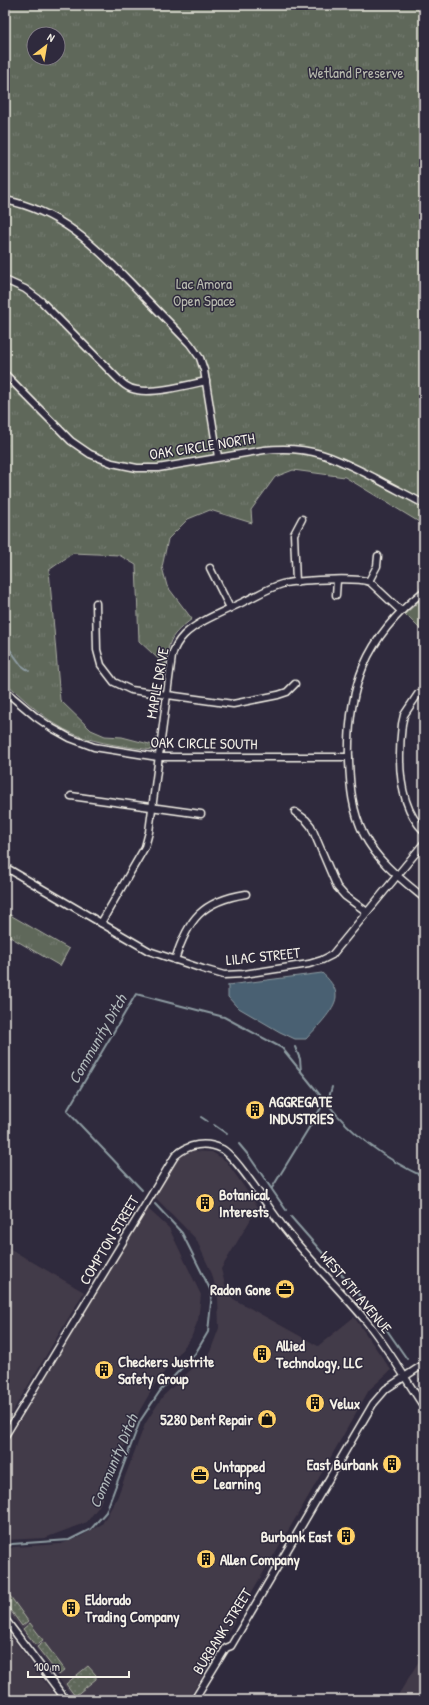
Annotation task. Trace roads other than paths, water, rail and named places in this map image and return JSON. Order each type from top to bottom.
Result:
[{"type":"street","points":[[5,200],[22,204],[51,216],[80,234],[97,248],[190,344],[200,358],[206,381],[218,458]]},
{"type":"street","points":[[5,280],[25,290],[41,301],[116,378],[128,387],[138,390],[151,391],[206,381]]},
{"type":"street","name":"OAK CIRCLE NORTH","points":[[5,374],[72,441],[90,454],[105,461],[128,467],[148,468],[279,448],[294,448],[317,452],[342,462],[424,504]]},
{"type":"street","points":[[296,582],[294,534],[302,519]]},
{"type":"street","points":[[378,556],[377,566],[369,581],[401,611]]},
{"type":"street","points":[[210,568],[230,608]]},
{"type":"street","name":"MAPLE DRIVE","points":[[101,923],[145,847],[152,807],[172,656],[178,641],[191,629],[276,586],[296,582],[354,579],[369,581]]},
{"type":"street","points":[[336,595],[337,580]]},
{"type":"street","points":[[424,591],[401,611],[375,643],[361,671],[351,708],[349,757],[352,799],[360,824],[376,853],[387,867],[424,898]]},
{"type":"street","points":[[96,603],[97,650],[101,665],[106,674],[118,685],[131,690],[224,704],[242,703],[287,692],[295,684]]},
{"type":"street","name":"OAK CIRCLE SOUTH","points":[[5,691],[36,717],[70,738],[94,746],[158,757],[349,757]]},
{"type":"street","points":[[418,694],[404,715],[402,724],[401,776],[403,790],[410,810],[424,831]]},
{"type":"street","points":[[71,796],[201,814]]},
{"type":"street","points":[[295,812],[306,820],[311,826],[337,887],[345,896],[367,912]]},
{"type":"street","name":"LILAC STREET","points":[[5,867],[149,951],[224,975],[244,974],[309,964],[332,955],[396,875],[424,843]]},
{"type":"street","points":[[175,960],[182,939],[196,917],[214,903],[225,898],[246,894]]},
{"type":"street","name":"COMPTON STREET","points":[[5,1436],[151,1194],[178,1154],[187,1147],[202,1144],[210,1145],[226,1152],[262,1198]]},
{"type":"street","name":"WEST 6TH AVENUE","points":[[262,1198],[308,1256],[368,1324],[424,1407]]},
{"type":"street","name":"BURBANK STREET","points":[[194,1700],[226,1648],[230,1646],[374,1404],[386,1389],[424,1364]]},
{"type":"street","points":[[5,1619],[66,1700]]},
{"type":"water","points":[[322,973],[334,987],[336,994],[335,1002],[324,1019],[306,1039],[295,1039],[280,1032],[237,1007],[228,997],[228,985]]},
{"type":"waterway","points":[[5,635],[8,647],[21,665],[29,671]]},
{"type":"waterway","name":"Community Ditch","points":[[142,1190],[67,1111],[136,994],[224,1017],[282,1048],[324,1100]]},
{"type":"waterway","points":[[295,1047],[300,1059],[301,1071]]},
{"type":"waterway","points":[[324,1104],[329,1097],[332,1087]]},
{"type":"waterway","name":"Community Ditch","points":[[327,1103],[348,1126],[371,1146],[397,1163],[424,1177]]},
{"type":"waterway","points":[[272,1188],[321,1108]]},
{"type":"waterway","points":[[201,1117],[207,1121]]},
{"type":"waterway","points":[[214,1125],[227,1134]]},
{"type":"waterway","points":[[239,1144],[286,1210]]},
{"type":"waterway","name":"Community Ditch","points":[[5,1548],[12,1544],[69,1540],[91,1529],[106,1512],[140,1421],[160,1391],[195,1354],[208,1332],[212,1293],[182,1233],[155,1204]]},
{"type":"waterway","points":[[291,1217],[377,1315]]},
{"type":"waterway","points":[[382,1323],[407,1359]]},
{"type":"waterway","points":[[420,1379],[424,1385]]},
{"type":"place","name":"AGGREGATE INDUSTRIES","points":[[255,1110]]},
{"type":"place","name":"Botanical Interests","points":[[205,1203]]},
{"type":"place","name":"Radon Gone","points":[[285,1289]]},
{"type":"place","name":"Allied Technology, LLC","points":[[262,1354]]},
{"type":"place","name":"Checkers Justrite Safety Group","points":[[104,1370]]},
{"type":"place","name":"Velux","points":[[315,1403]]},
{"type":"place","name":"5280 Dent Repair","points":[[267,1419]]},
{"type":"place","name":"East Burbank","points":[[392,1464]]},
{"type":"place","name":"Untapped Learning","points":[[200,1475]]},
{"type":"place","name":"Burbank East","points":[[346,1536]]},
{"type":"place","name":"Allen Company","points":[[206,1559]]},
{"type":"place","name":"Eldorado Trading Company","points":[[71,1608]]},
{"type":"park label","name":"Wetland Preserve","points":[[356,72]]},
{"type":"park label","name":"Lac Amora Open Space","points":[[204,292]]}]
